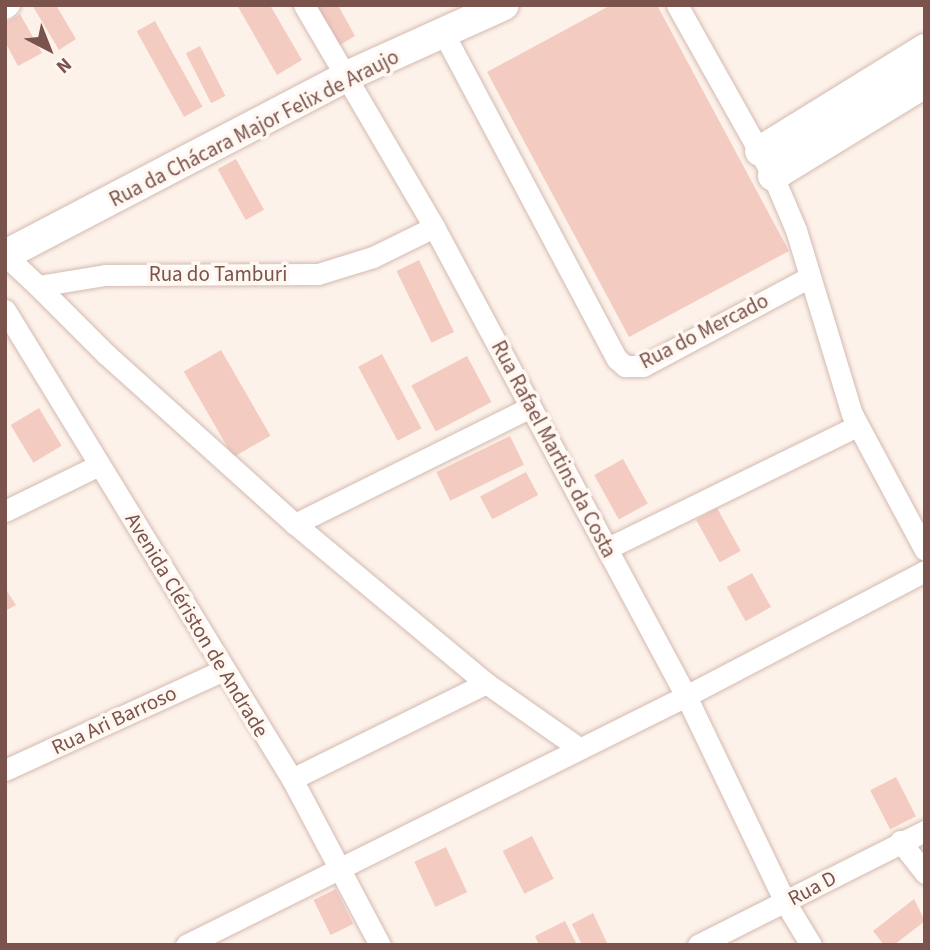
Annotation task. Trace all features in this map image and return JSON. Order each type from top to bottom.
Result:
[{"type":"street","name":"Rua Rafael Martins da Costa","points":[[304,5],[435,227],[686,696],[785,902],[811,945]]},
{"type":"street","name":"Rua da Chácara Major Felix de Araujo","points":[[5,255],[347,76],[445,36],[504,5]]},
{"type":"street","points":[[677,5],[766,163],[810,276],[834,367],[857,426],[925,550]]},
{"type":"street","name":"Rua do Mercado","points":[[445,36],[617,359],[625,366],[643,366],[810,276]]},
{"type":"street","points":[[766,163],[925,48]]},
{"type":"street","points":[[766,163],[925,83]]},
{"type":"street","name":"Rua do Tamburi","points":[[38,286],[105,275],[318,274],[373,257],[435,227]]},
{"type":"street","points":[[5,255],[106,354],[295,524],[486,683],[579,748]]},
{"type":"street","name":"Avenida Clériston de Andrade","points":[[5,310],[292,779],[344,869],[380,945]]},
{"type":"street","points":[[295,524],[531,407]]},
{"type":"street","points":[[608,548],[857,426]]},
{"type":"street","points":[[5,511],[99,465]]},
{"type":"street","points":[[186,945],[344,869],[686,696],[925,571]]},
{"type":"street","name":"Rua Ari Barroso","points":[[5,770],[223,670]]},
{"type":"street","points":[[292,779],[486,683]]},
{"type":"street","name":"Rua D","points":[[698,945],[900,841],[925,831]]},
{"type":"street","points":[[900,841],[925,873]]},
{"type":"building","points":[[32,5],[56,5],[76,39],[59,50]]},
{"type":"building","points":[[237,5],[270,5],[302,60],[277,75]]},
{"type":"building","points":[[309,5],[338,5],[355,36],[333,49]]},
{"type":"building","points":[[611,5],[657,5],[789,251],[629,337],[487,72]]},
{"type":"building","points":[[20,14],[42,53],[18,66],[5,42],[5,23]]},
{"type":"building","points":[[155,21],[203,107],[184,117],[137,31]]},
{"type":"building","points":[[200,46],[225,96],[211,103],[186,53]]},
{"type":"building","points":[[236,159],[264,210],[246,220],[218,169]]},
{"type":"building","points":[[419,260],[454,332],[432,343],[397,271]]},
{"type":"building","points":[[221,350],[270,436],[233,457],[184,372]]},
{"type":"building","points":[[382,354],[421,428],[398,441],[358,367]]},
{"type":"building","points":[[467,356],[491,402],[436,431],[411,386]]},
{"type":"building","points":[[39,408],[62,446],[33,463],[11,425]]},
{"type":"building","points":[[510,436],[524,465],[450,501],[436,472]]},
{"type":"building","points":[[623,459],[648,504],[619,520],[594,475]]},
{"type":"building","points":[[526,472],[538,495],[492,519],[480,496]]},
{"type":"building","points":[[717,508],[741,551],[720,562],[696,520]]},
{"type":"building","points":[[752,573],[771,607],[746,621],[727,587]]},
{"type":"building","points":[[5,588],[16,605],[5,611]]},
{"type":"building","points":[[896,777],[916,816],[890,829],[870,790]]},
{"type":"building","points":[[532,836],[554,879],[524,894],[503,851]]},
{"type":"building","points":[[446,847],[467,892],[435,907],[414,862]]},
{"type":"building","points":[[336,889],[353,924],[331,935],[314,900]]},
{"type":"building","points":[[914,899],[925,921],[894,945],[884,945],[873,931]]},
{"type":"building","points":[[593,913],[608,945],[582,945],[572,924]]},
{"type":"building","points":[[565,921],[577,945],[539,945],[535,936]]}]
